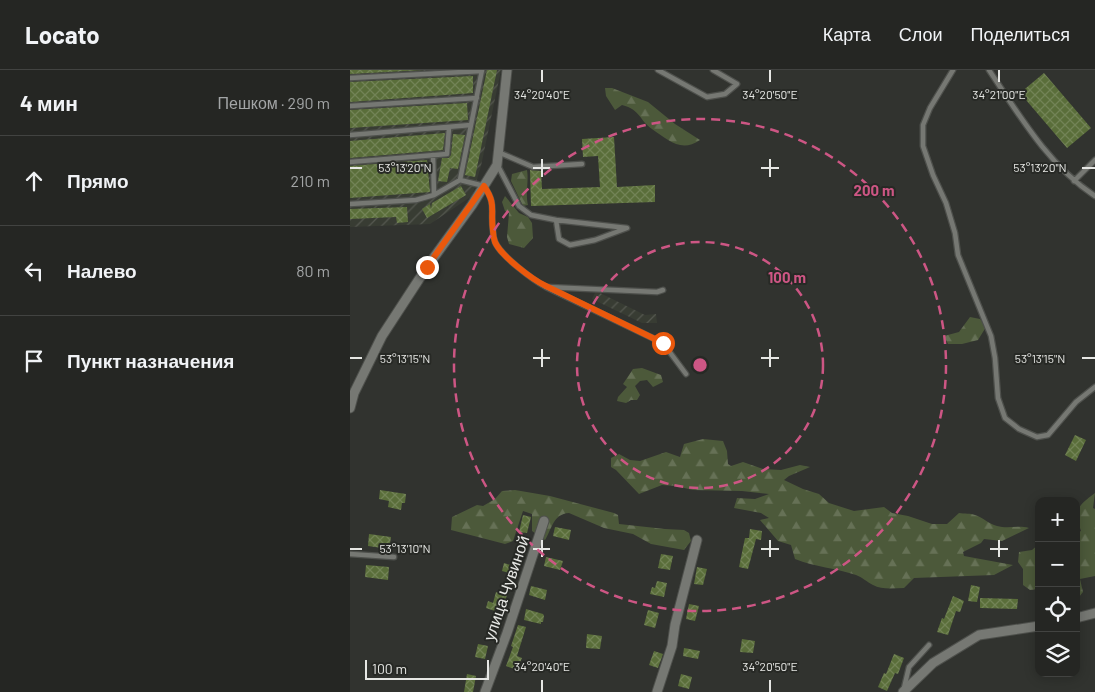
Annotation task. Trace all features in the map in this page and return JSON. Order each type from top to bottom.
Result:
[{"type":"street","points":[[350,408],[354,393],[382,336],[497,164],[507,70]]},
{"type":"street","name":"улица Чувиной","points":[[485,692],[544,521]]},
{"type":"street","points":[[657,692],[672,646],[675,625],[698,540]]},
{"type":"street","points":[[1080,617],[1095,613]]},
{"type":"street","points":[[903,691],[933,663],[979,635],[1035,627]]},
{"type":"lane","points":[[350,78],[482,70],[460,180]]},
{"type":"lane","points":[[658,70],[707,97],[725,94],[737,84],[713,70]]},
{"type":"lane","points":[[953,70],[930,108],[923,125],[923,146],[933,175],[946,203],[955,232],[958,255],[991,336],[995,358],[998,398],[1005,418],[1019,429],[1036,437],[1048,435],[1076,402],[1095,387]]},
{"type":"lane","points":[[989,70],[1044,148],[1074,181],[1095,196]]},
{"type":"lane","points":[[350,106],[477,98]]},
{"type":"lane","points":[[350,135],[471,125]]},
{"type":"lane","points":[[350,162],[447,154],[449,128]]},
{"type":"lane","points":[[498,152],[533,167],[582,164]]},
{"type":"lane","points":[[433,155],[434,195]]},
{"type":"lane","points":[[1074,181],[1095,160]]},
{"type":"lane","points":[[497,164],[519,206],[530,215],[556,220],[627,228],[595,240],[570,245],[559,239],[556,220]]},
{"type":"lane","points":[[350,204],[416,200],[434,195],[460,180],[484,186],[492,197],[492,229],[496,244],[518,268],[534,280],[663,343],[686,374]]},
{"type":"lane","points":[[546,286],[657,292],[663,290]]},
{"type":"lane","points":[[350,554],[394,557]]},
{"type":"lane","points":[[903,691],[909,668],[929,645]]},
{"type":"shaded area","points":[[350,70],[501,70],[481,166],[472,196],[430,224],[350,227]]},
{"type":"shaded area","points":[[596,291],[645,315],[656,314],[657,323],[642,323],[592,299]]},
{"type":"green space","points":[[605,88],[612,88],[648,102],[675,124],[700,140],[687,145],[675,144],[669,141],[648,126],[636,112],[628,107],[622,105],[615,110],[606,96]]},
{"type":"green space","points":[[527,170],[528,205],[523,206],[511,181],[512,174]]},
{"type":"green space","points":[[505,196],[519,213],[528,217],[532,223],[533,238],[524,248],[509,244],[507,237],[509,213],[505,211],[502,202]]},
{"type":"green space","points":[[970,317],[980,319],[986,327],[978,340],[962,344],[948,344],[944,336],[959,332]]},
{"type":"green space","points":[[642,368],[661,375],[663,382],[653,387],[647,380],[640,381],[635,386],[640,395],[637,400],[631,400],[626,403],[617,401],[618,397],[627,387],[623,384],[633,369]]},
{"type":"green space","points":[[703,439],[723,441],[727,451],[728,464],[731,466],[743,462],[763,469],[781,470],[800,465],[810,467],[784,480],[819,494],[829,503],[854,511],[884,507],[892,513],[932,524],[947,524],[959,513],[973,514],[997,526],[1029,528],[1002,541],[984,539],[981,543],[963,552],[964,556],[1013,565],[994,575],[914,578],[904,588],[880,588],[856,575],[795,559],[791,545],[778,541],[760,520],[769,518],[761,513],[734,508],[737,498],[755,499],[769,494],[742,491],[693,490],[662,485],[639,494],[611,467],[611,458],[619,454],[630,460],[640,461],[666,452],[680,457],[684,444]]},
{"type":"green space","points":[[515,490],[550,496],[614,513],[618,515],[619,524],[684,530],[689,533],[691,541],[684,550],[651,544],[633,534],[604,528],[569,513],[556,519],[545,540],[532,531],[532,514],[523,511],[513,541],[505,544],[451,530],[452,517],[477,505],[483,506],[495,499],[502,491]]},
{"type":"green space","points":[[1095,493],[1093,508],[1095,509],[1095,576],[1080,579],[1080,507]]},
{"type":"green space","points":[[1035,547],[1035,589],[1030,590],[1023,585],[1023,569],[1018,562],[1019,552],[1032,550]]},
{"type":"green space","points":[[1080,579],[1083,592],[1080,596]]},
{"type":"building","points":[[350,70],[424,70],[350,74]]},
{"type":"building","points":[[487,70],[497,70],[475,177],[465,175]]},
{"type":"building","points":[[1044,73],[1091,128],[1067,148],[1020,93]]},
{"type":"building","points":[[473,76],[473,93],[350,102],[350,82]]},
{"type":"building","points":[[467,103],[468,120],[350,128],[350,110]]},
{"type":"building","points":[[445,133],[443,150],[350,158],[350,141]]},
{"type":"building","points":[[453,134],[465,135],[458,169],[450,168],[447,182],[438,181],[442,158],[449,158],[451,155]]},
{"type":"building","points":[[614,137],[617,187],[655,185],[655,202],[531,206],[530,170],[541,171],[542,189],[600,187],[598,156],[583,157],[582,139]]},
{"type":"building","points":[[427,160],[430,192],[350,198],[350,166]]},
{"type":"building","points":[[461,186],[466,195],[427,218],[422,209],[430,204],[431,209],[432,203]]},
{"type":"building","points":[[407,207],[408,222],[397,223],[396,217],[350,219],[350,209]]},
{"type":"building","points":[[1075,435],[1086,440],[1076,461],[1065,455]]},
{"type":"building","points":[[380,490],[406,494],[405,503],[402,503],[401,510],[388,507],[389,501],[379,499]]},
{"type":"building","points":[[523,515],[531,517],[527,533],[519,532]]},
{"type":"building","points":[[555,527],[571,530],[569,540],[553,536]]},
{"type":"building","points":[[750,529],[762,531],[761,540],[756,539],[748,569],[739,567],[745,538],[749,538]]},
{"type":"building","points":[[369,534],[391,537],[389,549],[368,546]]},
{"type":"building","points":[[661,554],[673,556],[670,570],[658,568]]},
{"type":"building","points":[[546,557],[563,561],[560,570],[544,566]]},
{"type":"building","points":[[504,563],[520,568],[517,575],[502,571]]},
{"type":"building","points":[[366,565],[389,567],[388,580],[365,577]]},
{"type":"building","points":[[697,567],[707,569],[703,585],[694,584]]},
{"type":"building","points":[[657,581],[667,583],[664,597],[650,594],[652,587],[655,588]]},
{"type":"building","points":[[971,585],[980,587],[977,602],[968,601]]},
{"type":"building","points":[[531,586],[547,590],[545,600],[529,595]]},
{"type":"building","points":[[496,592],[507,595],[501,613],[486,608],[488,601],[493,603]]},
{"type":"building","points":[[953,596],[964,601],[960,612],[956,611],[948,635],[937,632],[942,618],[944,619]]},
{"type":"building","points":[[980,598],[1018,599],[1017,609],[980,608]]},
{"type":"building","points":[[689,604],[699,606],[695,621],[686,619]]},
{"type":"building","points":[[526,609],[543,614],[543,622],[541,624],[524,620]]},
{"type":"building","points":[[648,610],[659,613],[655,628],[644,625]]},
{"type":"building","points":[[518,625],[526,627],[517,656],[522,658],[517,670],[506,666]]},
{"type":"building","points":[[587,634],[602,636],[600,649],[586,648]]},
{"type":"building","points":[[742,639],[755,641],[753,653],[740,652]]},
{"type":"building","points":[[478,644],[488,646],[485,659],[475,657]]},
{"type":"building","points":[[684,648],[700,651],[698,659],[683,656]]},
{"type":"building","points":[[654,651],[663,654],[658,668],[649,665]]},
{"type":"building","points":[[894,654],[904,658],[898,674],[895,673],[887,691],[878,687],[884,673],[886,674]]},
{"type":"building","points":[[467,674],[476,676],[473,692],[464,692]]},
{"type":"building","points":[[681,674],[692,677],[689,689],[678,686]]},
{"type":"route","points":[[427,267],[484,186],[492,197],[492,229],[496,244],[518,268],[534,280],[663,343]]}]
